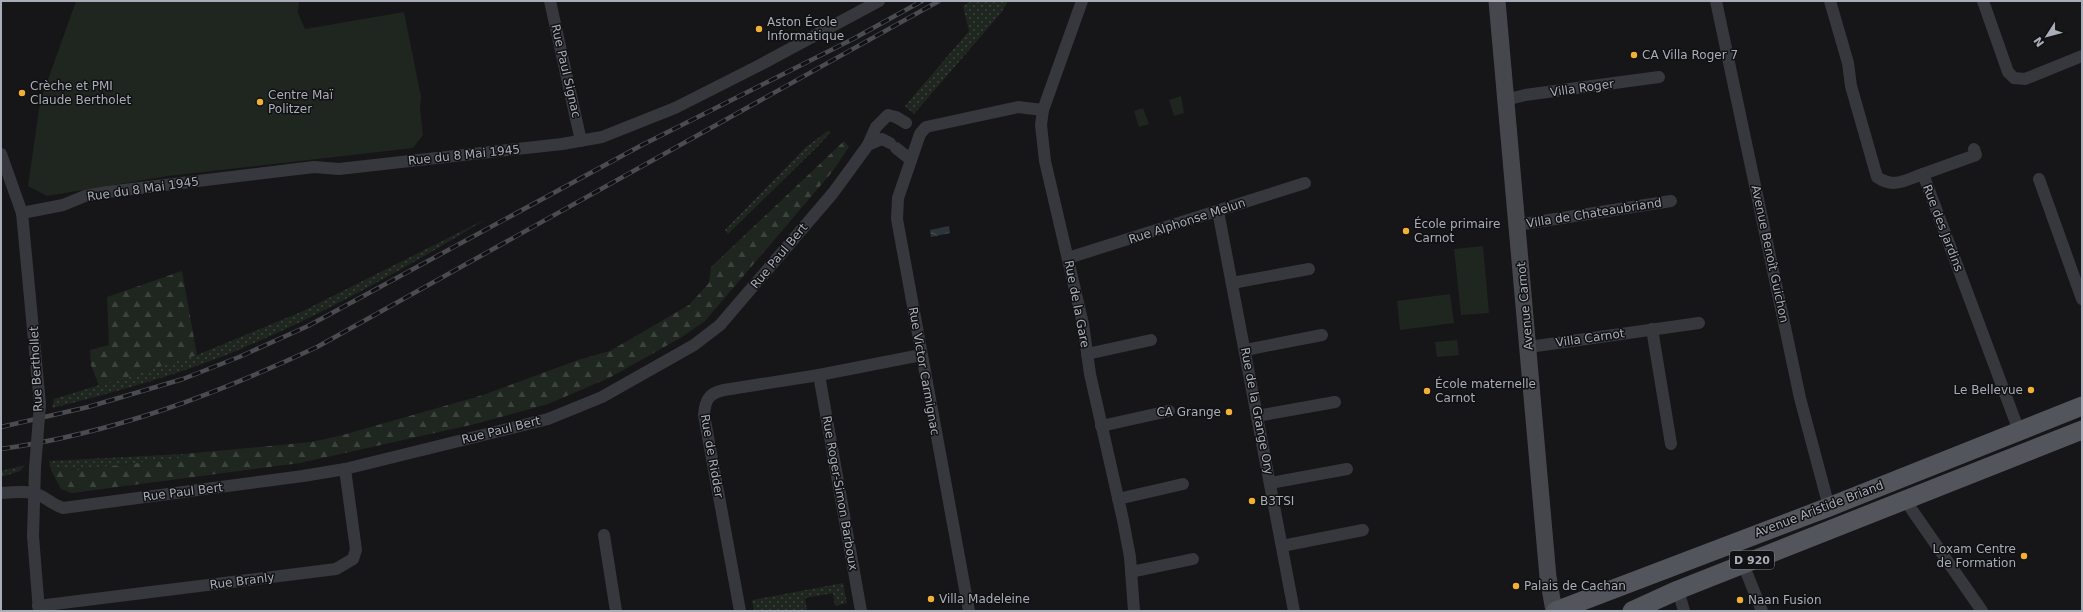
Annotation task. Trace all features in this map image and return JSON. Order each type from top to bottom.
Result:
[{"type":"main road","name":"Avenue Aristide Briand","points":[[1555,611],[1829,507],[2082,406]]},
{"type":"main road","name":"Avenue Aristide Briand","points":[[1632,611],[1678,590],[2082,430]]},
{"type":"street","name":"Rue Paul Signac","points":[[550,1],[581,141]]},
{"type":"street","name":"Rue du 8 Mai 1945","points":[[22,213],[63,205],[85,196],[165,184],[314,167],[339,169],[581,141],[602,137],[675,108],[758,66],[879,1]]},
{"type":"street","name":"Rue de la Gare","points":[[1082,1],[1043,110],[1041,125],[1046,161],[1083,324],[1087,354],[1101,426],[1118,498],[1131,572],[1134,611]]},
{"type":"street","name":"Avenue Carnot","points":[[1497,1],[1550,589],[1555,611]]},
{"type":"street","name":"Avenue Benoît Guichon","points":[[1716,1],[1800,398],[1829,507]]},
{"type":"street","name":"Rue des Jardins","points":[[1830,1],[1848,63],[1851,86],[1877,176],[1885,182],[1892,184],[1923,174],[2019,430]]},
{"type":"street","points":[[1983,1],[2008,72],[2014,78],[2025,79],[2082,56]]},
{"type":"street","name":"Villa Roger","points":[[1505,100],[1525,95],[1659,77]]},
{"type":"street","points":[[913,128],[926,127],[935,123],[1018,107],[1043,110]]},
{"type":"street","name":"Rue Paul Bert","points":[[33,493],[42,496],[53,505],[63,508],[345,469],[548,419],[602,397],[694,345],[720,325],[833,193],[868,145],[873,131],[884,118],[892,116],[913,128]]},
{"type":"street","name":"Rue Victor Carmignac","points":[[913,128],[911,160],[898,198],[896,211],[921,355],[969,611]]},
{"type":"street","points":[[868,145],[882,139],[893,145],[911,160]]},
{"type":"street","points":[[1923,174],[1976,155],[1974,149]]},
{"type":"street","name":"Rue Berthollet","points":[[1,154],[22,213],[40,404],[33,493],[33,536],[38,609]]},
{"type":"street","points":[[2039,179],[2082,299]]},
{"type":"street","name":"Rue Alphonse Melun","points":[[1068,258],[1305,183]]},
{"type":"street","name":"Villa de Chateaubriand","points":[[1517,225],[1671,201]]},
{"type":"street","name":"Rue de la Grange Ory","points":[[1218,211],[1294,611]]},
{"type":"street","points":[[1232,284],[1309,269]]},
{"type":"street","name":"Villa Carnot","points":[[1528,347],[1699,323]]},
{"type":"street","points":[[1652,329],[1671,444]]},
{"type":"street","points":[[1245,350],[1322,335]]},
{"type":"street","points":[[1087,354],[1151,340]]},
{"type":"street","name":"Rue de Ridder","points":[[740,611],[704,415],[705,403],[710,396],[718,391],[819,375],[921,355]]},
{"type":"street","name":"Rue Roger-Simon Barboux","points":[[819,375],[860,611]]},
{"type":"street","points":[[1257,416],[1335,402]]},
{"type":"street","points":[[1101,426],[1169,411]]},
{"type":"street","name":"Rue Branly","points":[[38,609],[336,569],[353,558],[356,550],[345,469]]},
{"type":"street","points":[[1270,483],[1347,469]]},
{"type":"street","points":[[1118,498],[1183,484]]},
{"type":"street","points":[[1,493],[33,493]]},
{"type":"street","points":[[1905,500],[1982,611]]},
{"type":"street","points":[[1282,546],[1364,530]]},
{"type":"street","points":[[604,535],[616,611]]},
{"type":"street","points":[[1131,572],[1192,559]]},
{"type":"street","points":[[1743,564],[1762,611]]},
{"type":"street","points":[[1678,590],[1684,611]]},
{"type":"green space","points":[[76,1],[299,1],[298,13],[305,29],[404,12],[421,97],[420,108],[423,135],[413,148],[168,176],[47,196],[28,186],[40,102]]},
{"type":"green space","points":[[971,1],[1008,1],[1001,13],[914,114],[905,106],[969,31],[963,6]]},
{"type":"green space","points":[[1181,96],[1184,113],[1174,116],[1169,100]]},
{"type":"green space","points":[[1143,108],[1149,124],[1139,127],[1134,111]]},
{"type":"green space","points":[[829,130],[830,133],[819,145],[728,234],[725,230],[806,147]]},
{"type":"green space","points":[[844,141],[849,147],[832,172],[705,321],[682,337],[609,378],[548,404],[475,424],[300,463],[72,493],[61,489],[51,470],[51,468],[79,470],[179,458],[184,454],[311,442],[339,436],[483,395],[578,360],[610,351],[689,305],[709,283],[711,267]]},
{"type":"green space","points":[[486,219],[367,288],[243,348],[149,382],[52,408],[54,399],[197,355],[301,312]]},
{"type":"green space","points":[[1483,246],[1489,313],[1461,315],[1454,249]]},
{"type":"green space","points":[[182,271],[197,355],[99,386],[91,365],[90,350],[109,345],[107,297]]},
{"type":"green space","points":[[1450,294],[1454,323],[1400,330],[1397,301]]},
{"type":"green space","points":[[1457,340],[1459,355],[1437,357],[1435,342]]},
{"type":"green space","points":[[184,454],[179,458],[79,470],[51,468],[49,461]]},
{"type":"green space","points":[[25,465],[20,471],[1,477],[1,471]]},
{"type":"green space","points":[[843,583],[847,603],[835,606],[833,593],[805,598],[807,611],[754,611],[752,600]]},
{"type":"water","points":[[949,226],[950,233],[931,237],[930,230]]},
{"type":"railway","points":[[1,427],[88,407],[183,379],[239,357],[308,326],[642,145],[853,39],[922,1]]},
{"type":"railway","points":[[1,449],[84,433],[163,410],[240,381],[317,347],[939,1]]},
{"type":"place","name":"Aston École Informatique","points":[[759,29]]},
{"type":"place","name":"CA Villa Roger 7","points":[[1634,55]]},
{"type":"place","name":"Crèche et PMI Claude Bertholet","points":[[22,93]]},
{"type":"place","name":"Centre Maï Politzer","points":[[260,102]]},
{"type":"place","name":"École primaire Carnot","points":[[1406,231]]},
{"type":"place","name":"Le Bellevue","points":[[2031,390]]},
{"type":"place","name":"École maternelle Carnot","points":[[1427,391]]},
{"type":"place","name":"CA Grange","points":[[1229,412]]},
{"type":"place","name":"B3TSI","points":[[1252,501]]},
{"type":"place","name":"Loxam Centre de Formation","points":[[2024,556]]},
{"type":"place","name":"Palais de Cachan","points":[[1516,586]]},
{"type":"place","name":"Villa Madeleine","points":[[931,599]]},
{"type":"place","name":"Naan Fusion","points":[[1740,600]]}]
